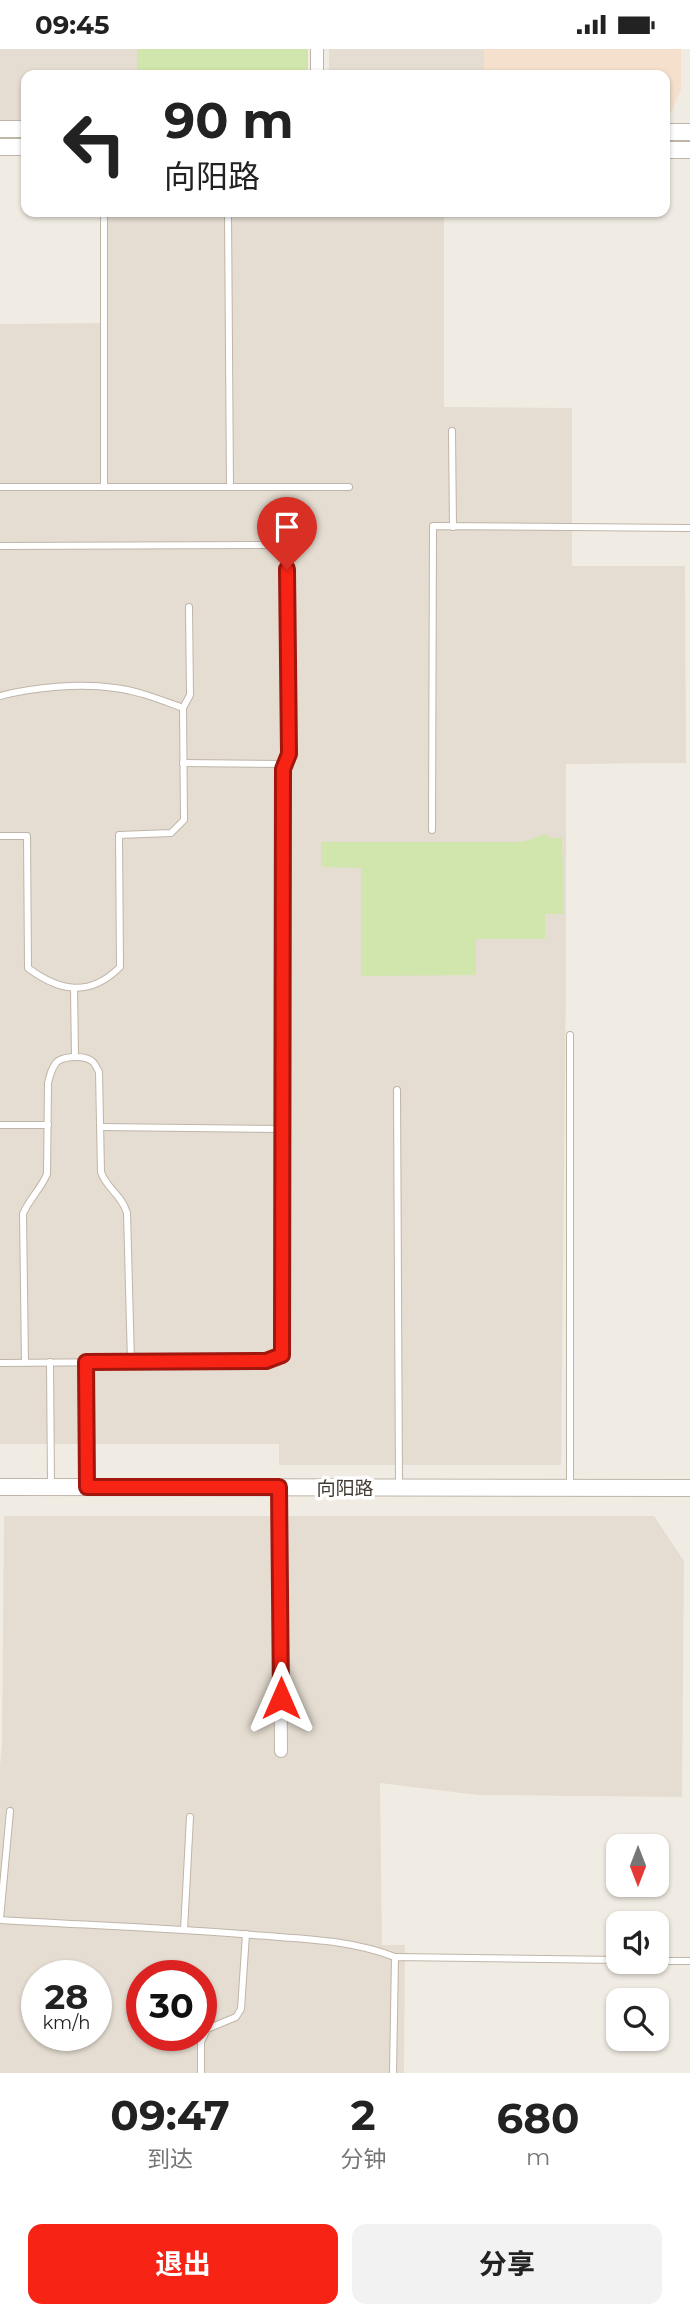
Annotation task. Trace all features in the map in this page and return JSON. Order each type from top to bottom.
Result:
[{"type":"street","points":[[317,49],[317,70]]},
{"type":"street","points":[[0,129],[21,129]]},
{"type":"street","points":[[670,132],[690,132]]},
{"type":"street","points":[[0,147],[21,147]]},
{"type":"street","points":[[670,150],[690,150]]},
{"type":"street","name":"向阳路","points":[[0,1487],[690,1488]]},
{"type":"street","points":[[279,1487],[281,1751]]},
{"type":"lane","points":[[104,217],[104,487]]},
{"type":"lane","points":[[228,217],[230,487]]},
{"type":"lane","points":[[452,431],[453,527]]},
{"type":"lane","points":[[0,487],[349,487]]},
{"type":"lane","points":[[432,830],[433,526],[690,528]]},
{"type":"lane","points":[[0,546],[287,545],[289,754],[283,769],[282,1355],[266,1361],[0,1363]]},
{"type":"lane","points":[[0,836],[27,836],[28,968],[52,982],[74,988],[97,984],[109,978],[120,967],[119,835],[170,833],[184,820],[183,709],[190,695],[189,607]]},
{"type":"lane","points":[[0,696],[39,688],[113,687],[148,695],[183,709]]},
{"type":"lane","points":[[183,763],[285,764]]},
{"type":"lane","points":[[74,988],[75,1057]]},
{"type":"lane","points":[[569,1035],[569,1487]]},
{"type":"lane","points":[[25,1362],[23,1214],[47,1174],[48,1083],[52,1068],[59,1060],[75,1057],[89,1059],[99,1072],[101,1172],[104,1180],[124,1202],[127,1213],[131,1362]]},
{"type":"lane","points":[[397,1090],[399,1487]]},
{"type":"lane","points":[[0,1125],[48,1125]]},
{"type":"lane","points":[[100,1127],[283,1129]]},
{"type":"lane","points":[[50,1362],[51,1487]]},
{"type":"lane","points":[[86,1362],[87,1487]]},
{"type":"lane","points":[[9,1811],[0,1920],[246,1934],[347,1943],[370,1947],[395,1957],[606,1960]]},
{"type":"lane","points":[[184,1930],[190,1817]]},
{"type":"lane","points":[[201,2073],[201,2042],[207,2029],[236,2017],[241,2009],[246,1934]]},
{"type":"lane","points":[[393,2073],[395,1957]]},
{"type":"lane","points":[[669,1961],[690,1961]]},
{"type":"shaded area","points":[[0,49],[137,49],[137,70],[21,70],[21,122],[0,122]]},
{"type":"shaded area","points":[[329,49],[484,49],[484,70],[329,70]]},
{"type":"shaded area","points":[[484,49],[681,49],[681,90],[670,112],[670,70],[484,70]]},
{"type":"shaded area","points":[[107,217],[444,217],[444,407],[572,408],[572,566],[685,566],[686,763],[566,764],[561,1465],[279,1465],[279,1444],[0,1444],[0,324],[107,323]]},
{"type":"shaded area","points":[[4,1516],[654,1516],[684,1561],[682,1797],[478,1795],[380,1783],[382,1945],[405,1945],[404,2073],[0,2073],[0,1765]]},
{"type":"green space","points":[[137,49],[308,49],[308,70],[137,70]]},
{"type":"green space","points":[[546,834],[550,838],[562,838],[564,914],[545,914],[545,939],[476,939],[476,975],[361,976],[361,868],[321,867],[321,842],[522,842]]},
{"type":"route","points":[[281,1698],[279,1487],[87,1487],[86,1362],[266,1361],[282,1355],[283,769],[289,754],[287,569]]}]
